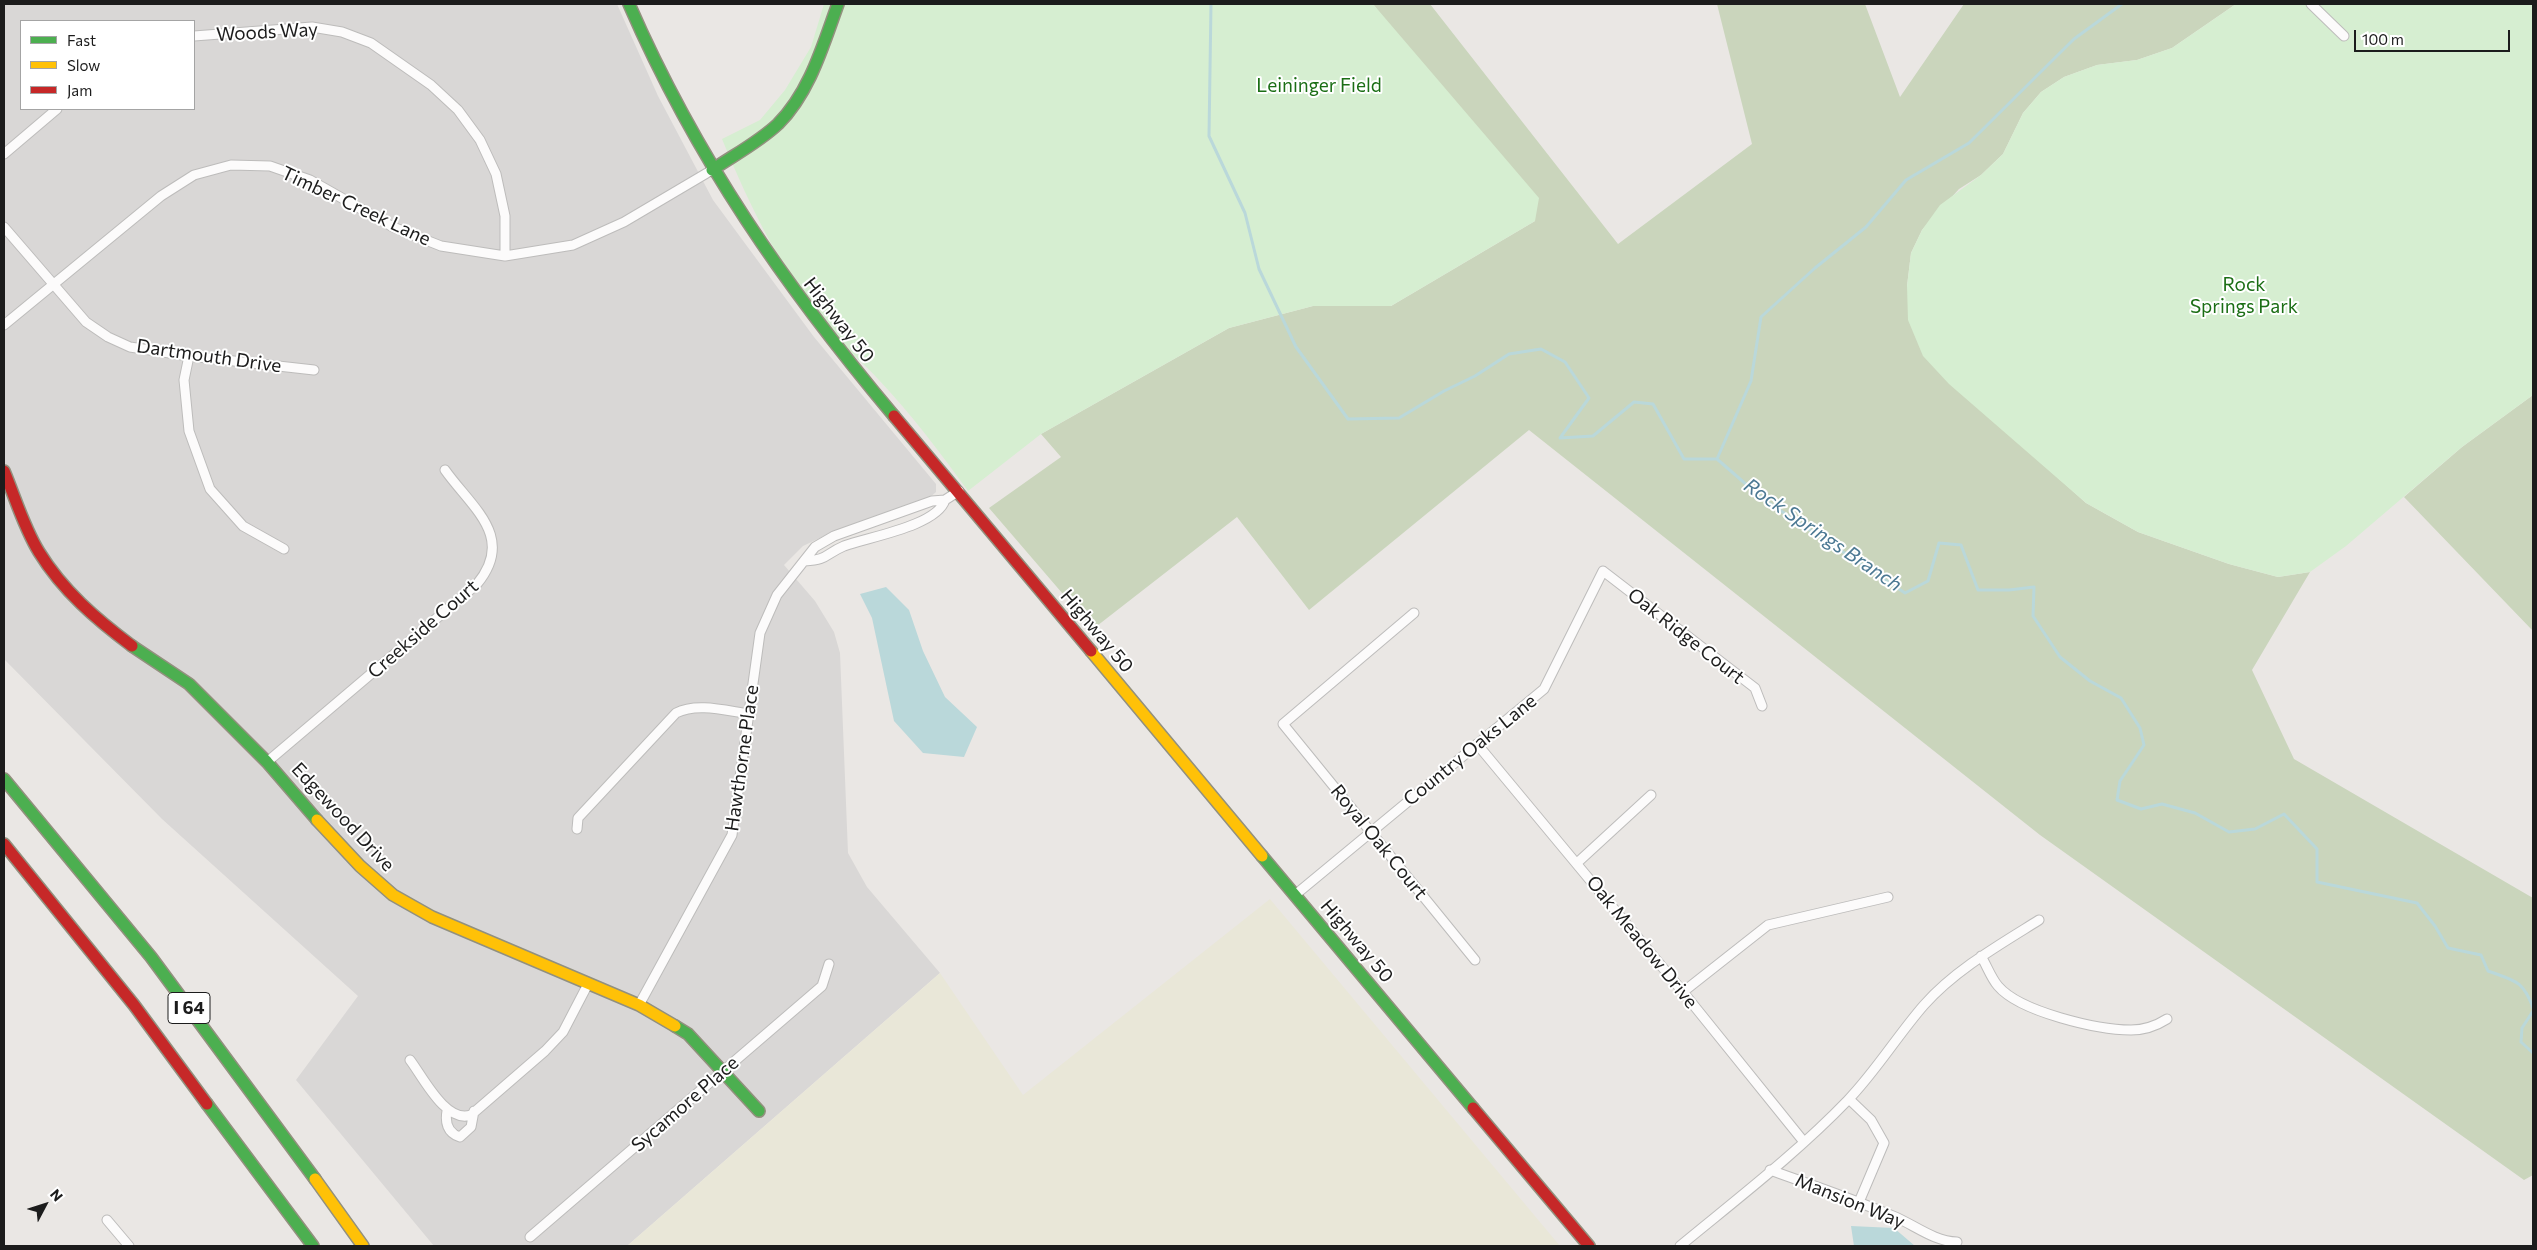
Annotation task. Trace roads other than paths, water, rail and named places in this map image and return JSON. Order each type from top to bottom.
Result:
[{"type":"main road","name":"Highway 50","points":[[629,4],[667,88],[712,170],[763,250],[801,302],[1589,1246]]},
{"type":"main road","points":[[712,170],[760,137],[785,116],[806,86],[838,4]]},
{"type":"main road","name":"Edgewood Drive","points":[[4,471],[38,551],[65,587],[92,616],[139,651],[189,684],[267,762],[305,807],[360,866],[393,895],[432,917],[639,1006],[688,1034],[759,1111]]},
{"type":"main road","name":"I 64","points":[[4,779],[151,957],[276,1124],[363,1246]]},
{"type":"main road","name":"I 64","points":[[4,844],[134,1005],[313,1246]]},
{"type":"main road","points":[[4,848],[20,863]]},
{"type":"street","points":[[2311,4],[2344,36]]},
{"type":"street","name":"Woods Way","points":[[195,36],[312,27],[342,32],[371,43],[423,79],[458,110],[484,149],[496,174],[505,216],[505,256]]},
{"type":"street","points":[[4,154],[56,110]]},
{"type":"street","name":"Timber Creek Lane","points":[[4,326],[161,196],[194,175],[231,165],[270,166],[310,180],[393,227],[441,246],[505,256],[573,245],[624,222],[712,170]]},
{"type":"street","name":"Dartmouth Drive","points":[[4,227],[52,286],[86,322],[108,337],[130,346],[189,356],[314,370]]},
{"type":"street","points":[[189,356],[184,380],[189,431],[210,489],[243,526],[284,549]]},
{"type":"street","name":"Creekside Court","points":[[267,762],[477,584],[488,570],[493,552],[492,534],[483,518],[446,470]]},
{"type":"street","name":"Hawthorne Place","points":[[805,561],[820,560],[842,547],[916,523],[938,511],[945,500],[958,492]]},
{"type":"street","name":"Hawthorne Place","points":[[639,1006],[732,835],[760,633],[777,595],[815,547],[834,536],[932,501],[945,500]]},
{"type":"street","name":"Country Oaks Lane","points":[[1295,895],[1544,689],[1603,571]]},
{"type":"street","name":"Oak Ridge Court","points":[[1603,571],[1755,688],[1762,706]]},
{"type":"street","name":"Royal Oak Court","points":[[1414,614],[1283,724],[1475,960]]},
{"type":"street","points":[[577,830],[578,818],[676,713],[682,710],[700,708],[750,714]]},
{"type":"street","name":"Oak Meadow Drive","points":[[1477,744],[1684,992],[1804,1142]]},
{"type":"street","points":[[1577,863],[1651,795]]},
{"type":"street","points":[[1684,992],[1768,925],[1888,897]]},
{"type":"street","points":[[1680,1246],[1804,1142],[1849,1099],[1873,1072],[1924,1005],[1981,956],[2039,920]]},
{"type":"street","points":[[1981,956],[1999,987],[2021,1002],[2038,1010],[2075,1021],[2131,1030],[2153,1027],[2167,1020]]},
{"type":"street","name":"Sycamore Place","points":[[530,1237],[822,986],[829,964]]},
{"type":"street","points":[[410,1060],[447,1111],[460,1116],[466,1116],[545,1051],[563,1032],[588,984]]},
{"type":"street","points":[[1849,1099],[1871,1120],[1884,1143],[1859,1202]]},
{"type":"street","points":[[447,1111],[445,1120],[449,1130],[460,1137],[471,1127],[474,1111]]},
{"type":"street","name":"Mansion Way","points":[[1770,1170],[1898,1218],[1942,1242],[1957,1242]]},
{"type":"street","points":[[107,1220],[129,1246]]},
{"type":"water","points":[[886,587],[909,610],[923,651],[945,697],[977,727],[964,757],[923,753],[894,721],[872,618],[860,594]]},
{"type":"water","points":[[1851,1226],[1894,1228],[1915,1246],[1854,1246]]},
{"type":"waterway","points":[[1211,4],[1209,136],[1245,213],[1259,269],[1296,347],[1348,419],[1399,418],[1444,391],[1475,376],[1509,354],[1541,349],[1565,362],[1589,398],[1560,438],[1593,436],[1634,402],[1653,404],[1684,459],[1717,459]]},
{"type":"waterway","points":[[1717,459],[1751,381],[1761,317],[1815,268],[1866,227],[1906,180],[1969,143],[2074,39],[2122,4]]},
{"type":"waterway","name":"Rock Springs Branch","points":[[1717,459],[1763,499],[1905,593],[1928,581],[1939,543],[1961,545],[1978,590],[2009,590],[2034,587],[2033,616],[2060,657],[2090,681],[2121,698],[2140,728],[2144,745],[2120,781],[2117,800],[2141,809],[2162,804],[2195,813],[2229,832],[2255,829],[2284,814],[2317,849],[2317,882],[2417,903],[2435,926],[2448,948],[2481,955],[2488,971],[2517,983],[2526,992],[2533,1008]]},
{"type":"waterway","name":"Rock Springs Branch","points":[[2533,1011],[2522,1028],[2521,1042],[2533,1053]]},
{"type":"park label","name":"Leininger Field","points":[[1319,86]]},
{"type":"park label","name":"Rock Springs Park","points":[[2244,296]]}]
